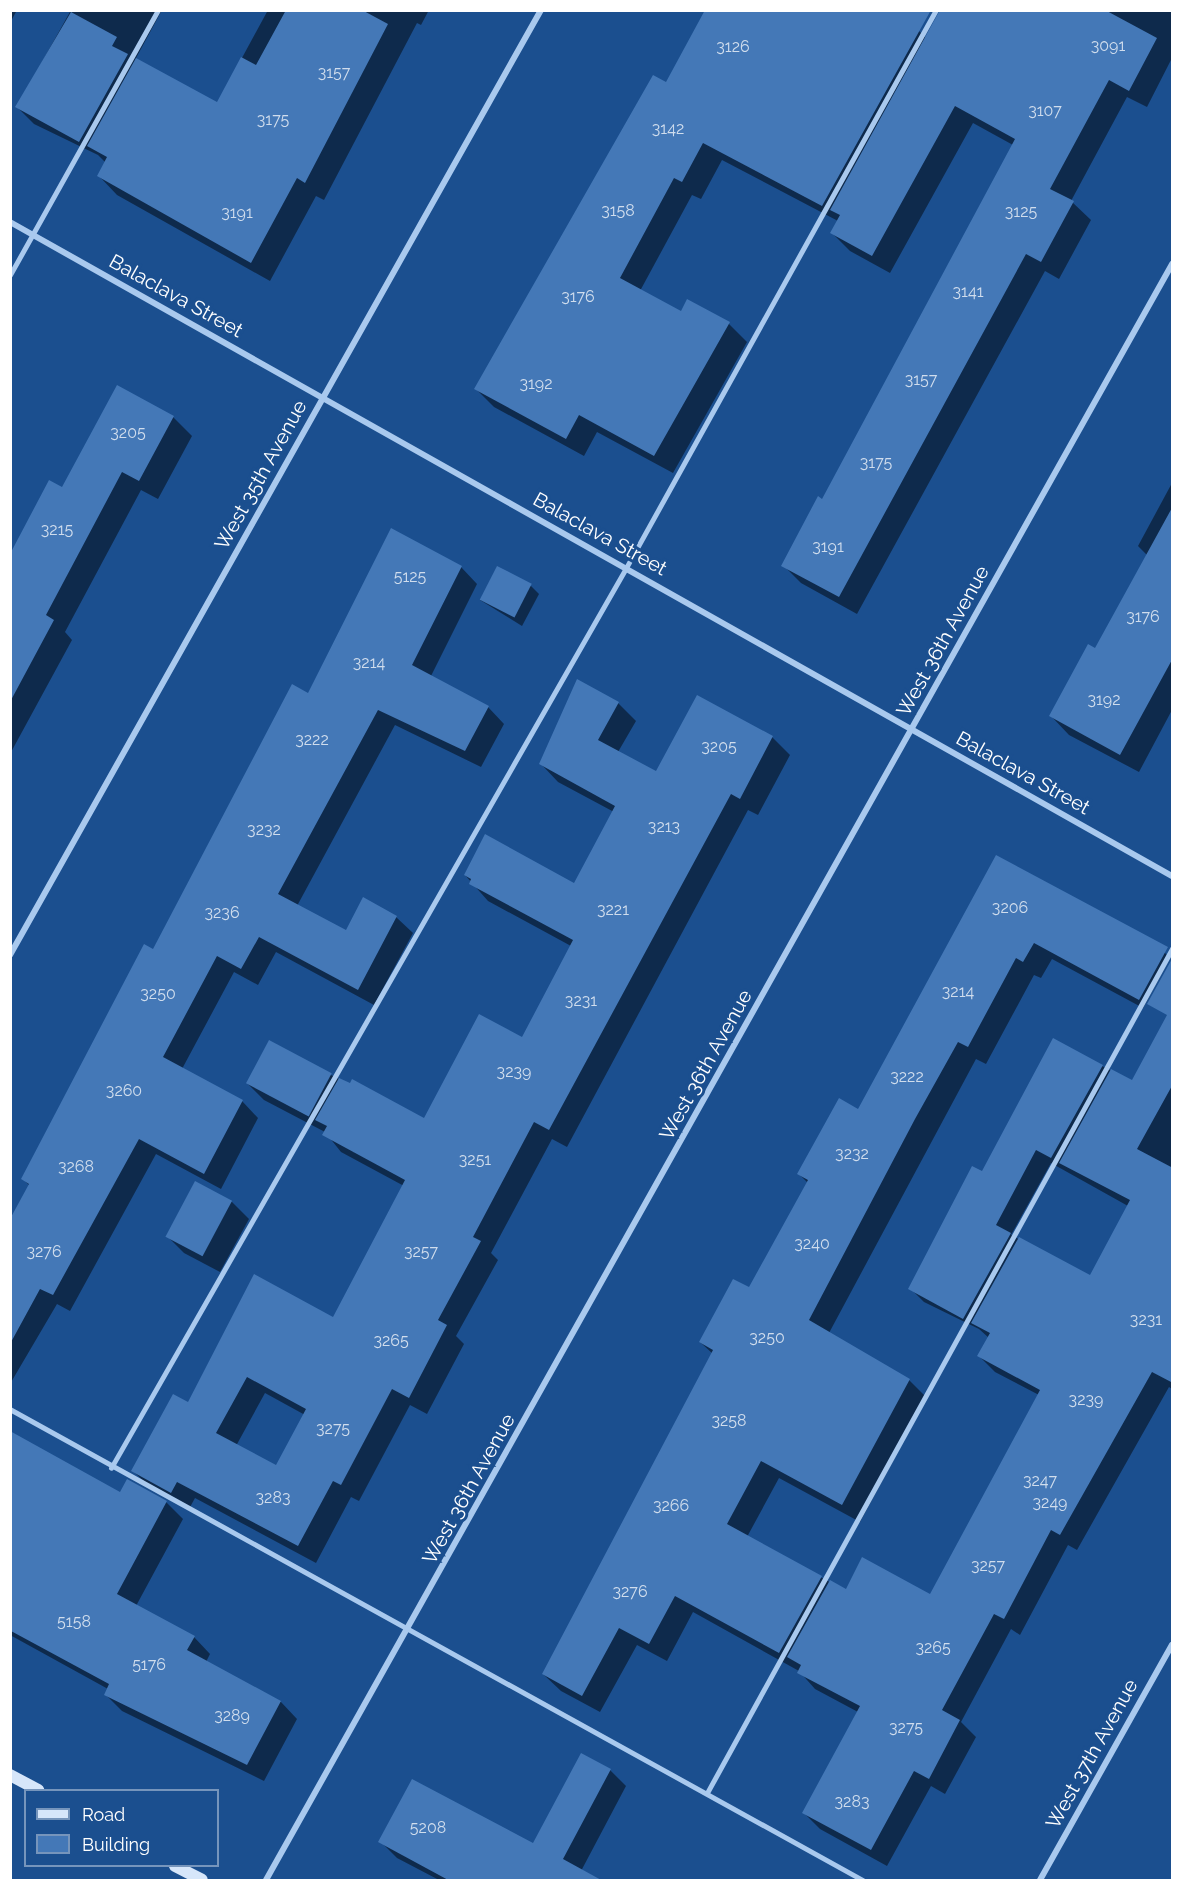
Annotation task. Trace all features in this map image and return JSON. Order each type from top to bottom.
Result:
[{"type":"street","name":"West 35th Avenue","points":[[10,956],[542,10]]},
{"type":"street","name":"Balaclava Street","points":[[10,222],[1173,876]]},
{"type":"street","name":"West 36th Avenue","points":[[266,1881],[408,1632],[1173,264]]},
{"type":"street","name":"West 37th Avenue","points":[[1040,1881],[1173,1645]]},
{"type":"street","points":[[10,1775],[34,1789]]},
{"type":"street","points":[[177,1867],[202,1881]]},
{"type":"lane","points":[[10,275],[158,10]]},
{"type":"lane","points":[[111,1468],[626,568],[936,10]]},
{"type":"lane","points":[[706,1793],[1173,950]]},
{"type":"lane","points":[[10,1408],[111,1468],[863,1881]]},
{"type":"building","points":[[286,10],[362,10],[388,24],[305,183],[297,178],[251,263],[97,176],[107,157],[87,146],[136,58],[217,102],[241,57],[256,65]]},
{"type":"building","points":[[705,10],[931,10],[822,206],[703,143],[682,182],[674,178],[620,278],[681,311],[687,299],[730,322],[654,456],[579,415],[566,439],[474,389],[653,75],[666,82]]},
{"type":"building","points":[[940,10],[1105,10],[1157,38],[1129,91],[1109,80],[1050,189],[1074,201],[1041,262],[1026,254],[839,597],[781,566],[818,496],[822,499],[1015,139],[955,106],[872,256],[830,233],[840,215],[830,210]]},
{"type":"building","points":[[71,12],[117,37],[112,46],[128,54],[79,142],[15,107]]},
{"type":"building","points":[[117,385],[174,416],[139,481],[122,472],[46,615],[54,620],[10,702],[10,554],[49,480],[62,487]]},
{"type":"building","points":[[1173,506],[1173,658],[1120,755],[1049,716],[1088,644],[1095,648]]},
{"type":"building","points":[[391,528],[462,566],[412,665],[489,706],[465,751],[378,710],[278,894],[346,930],[363,897],[397,916],[358,990],[259,937],[241,969],[217,956],[163,1057],[243,1100],[204,1174],[139,1139],[53,1295],[40,1289],[10,1344],[10,1219],[29,1184],[21,1179],[144,944],[153,949],[292,684],[308,693]]},
{"type":"building","points":[[497,566],[532,584],[514,618],[480,600]]},
{"type":"building","points":[[577,679],[619,702],[598,740],[656,771],[697,695],[773,736],[740,799],[731,794],[549,1130],[534,1122],[473,1237],[481,1241],[438,1320],[447,1325],[409,1398],[392,1389],[341,1485],[333,1481],[298,1546],[177,1482],[171,1493],[131,1471],[173,1394],[188,1402],[254,1274],[333,1317],[405,1180],[322,1135],[327,1126],[315,1120],[339,1078],[350,1083],[352,1079],[424,1118],[479,1014],[522,1037],[573,940],[469,884],[471,879],[464,875],[485,834],[574,883],[615,806],[539,764]],"holes":[[[247,1377],[306,1409],[276,1465],[216,1433]]]},
{"type":"building","points":[[996,855],[1168,947],[1139,1000],[1034,943],[1023,962],[1016,958],[968,1047],[958,1042],[915,1119],[809,1320],[910,1379],[842,1505],[761,1461],[727,1524],[822,1576],[779,1653],[675,1596],[649,1644],[619,1628],[582,1696],[542,1674],[713,1350],[699,1342],[733,1279],[749,1287],[808,1180],[797,1174],[839,1098],[858,1109]]},
{"type":"building","points":[[1173,957],[1173,1084],[1137,1149],[1173,1168],[1173,1383],[1152,1372],[1060,1535],[1051,1530],[1004,1619],[994,1614],[942,1710],[960,1720],[929,1779],[914,1771],[871,1850],[802,1813],[860,1706],[797,1673],[801,1665],[787,1657],[830,1580],[846,1589],[862,1557],[930,1594],[1040,1390],[977,1356],[990,1333],[971,1323],[1019,1237],[1090,1275],[1130,1200],[1059,1163],[1111,1069],[1132,1080],[1167,1015],[1147,1004]]},
{"type":"building","points":[[1053,1038],[1103,1065],[1051,1158],[1036,1150],[996,1225],[1011,1233],[963,1319],[908,1289],[972,1166],[982,1171]]},
{"type":"building","points":[[269,1040],[332,1073],[309,1117],[246,1083]]},
{"type":"building","points":[[195,1181],[232,1201],[203,1256],[165,1237]]},
{"type":"building","points":[[10,1431],[120,1492],[127,1479],[167,1501],[117,1594],[195,1636],[187,1650],[281,1701],[247,1765],[104,1695],[109,1684],[11,1631]]},
{"type":"building","points":[[581,1753],[611,1769],[563,1859],[603,1881],[450,1881],[378,1842],[412,1779],[533,1843]]}]
